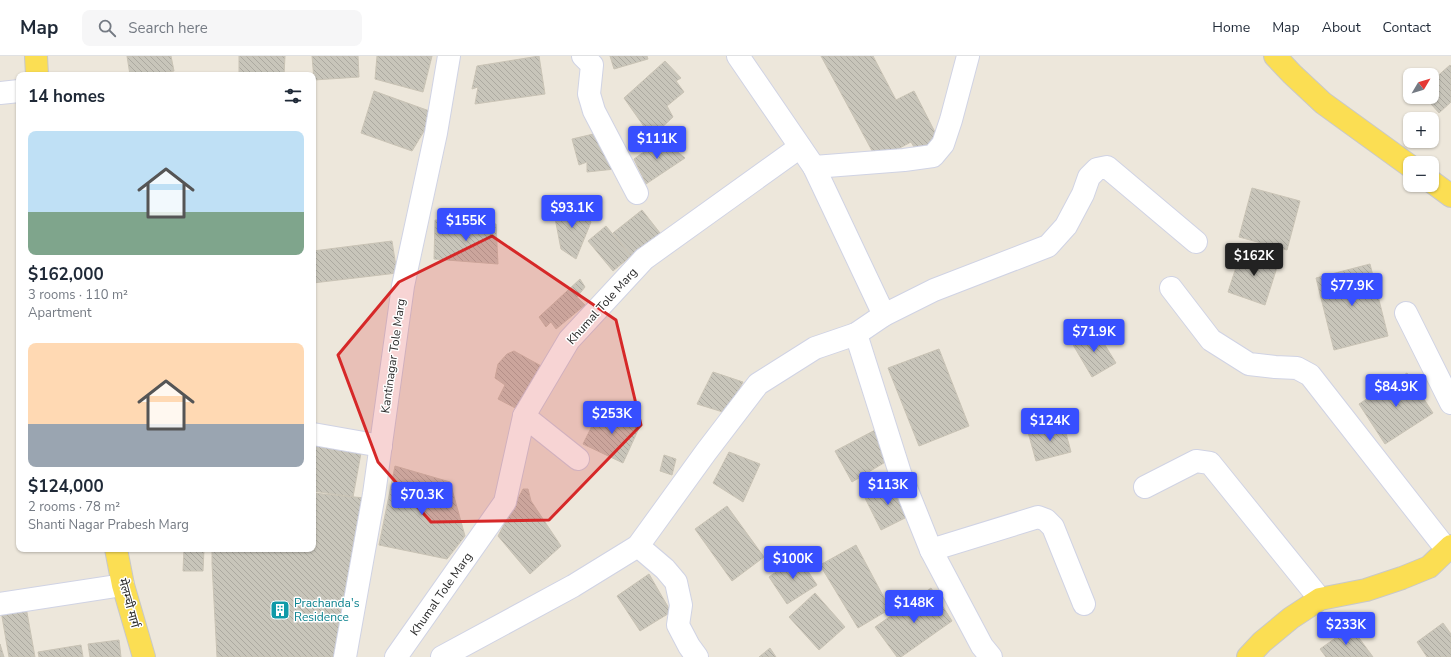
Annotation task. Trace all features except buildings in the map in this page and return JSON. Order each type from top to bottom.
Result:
[{"type":"main road","points":[[36,56],[37,72]]},
{"type":"main road","points":[[1275,56],[1323,103],[1403,161]]},
{"type":"main road","points":[[1439,187],[1451,196]]},
{"type":"main road","points":[[1248,657],[1262,642],[1291,618],[1320,599],[1366,590],[1402,578],[1429,567],[1449,548]]},
{"type":"main road","name":"मेलम्ची मार्ग","points":[[117,552],[123,585],[144,657]]},
{"type":"street","name":"Kantinagar Tole Marg","points":[[345,657],[374,494],[403,286],[436,133],[449,56]]},
{"type":"street","points":[[583,56],[592,65],[589,94],[594,111],[637,193]]},
{"type":"street","points":[[738,56],[814,167],[884,315]]},
{"type":"street","points":[[814,167],[904,160],[933,156],[943,144],[968,56]]},
{"type":"street","points":[[0,93],[16,90]]},
{"type":"street","name":"Khumal Tole Marg","points":[[396,657],[505,502],[524,416],[569,340],[644,259],[800,147]]},
{"type":"street","points":[[442,657],[573,586],[638,546],[706,452],[758,384],[816,348],[856,334],[884,315],[934,290],[1048,246],[1066,226],[1083,194],[1089,177],[1096,169],[1107,167],[1196,242]]},
{"type":"street","points":[[1171,288],[1211,340],[1249,364],[1297,368],[1310,375],[1449,548]]},
{"type":"street","points":[[1406,313],[1451,403]]},
{"type":"street","points":[[856,334],[900,473],[930,550],[982,646],[991,657]]},
{"type":"street","points":[[524,416],[578,459]]},
{"type":"street","points":[[316,435],[381,446]]},
{"type":"street","points":[[1145,487],[1196,461],[1210,463],[1320,599]]},
{"type":"street","points":[[930,550],[1038,517],[1046,520],[1053,527],[1084,604]]},
{"type":"street","points":[[638,546],[665,569],[676,582],[681,605],[678,625],[689,646],[697,657]]},
{"type":"street","points":[[0,604],[123,585]]},
{"type":"highlighted area","points":[[492,236],[616,320],[641,425],[549,520],[431,522],[378,462],[338,355],[399,282]]},
{"type":"place","name":"Prachanda's Residence","points":[[280,610]]}]
